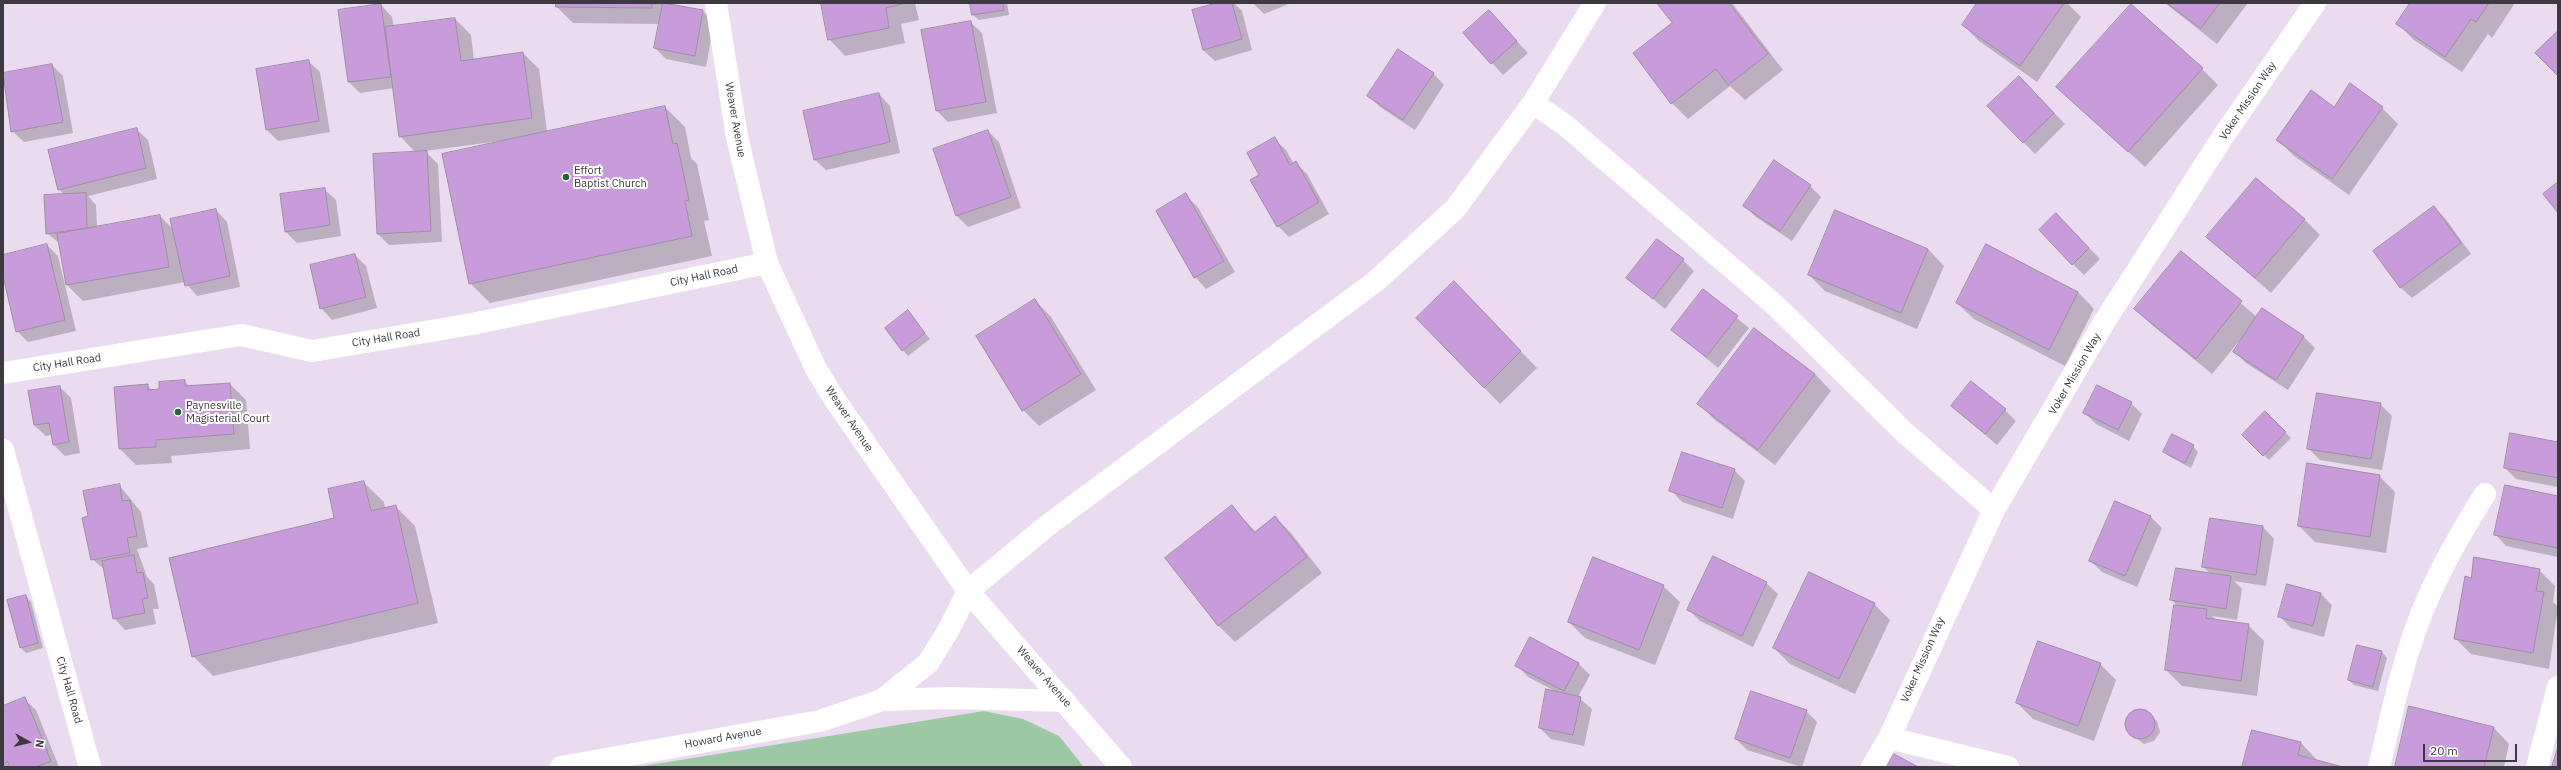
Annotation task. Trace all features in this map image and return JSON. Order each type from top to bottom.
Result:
[{"type":"street","name":"Weaver Avenue","points":[[716,3],[736,137],[767,263],[813,362],[835,400],[968,591],[1121,767]]},
{"type":"street","points":[[968,591],[1048,525],[1376,281],[1455,209],[1533,103],[1595,3]]},
{"type":"street","name":"Voker Mission Way","points":[[1872,767],[1889,738],[1994,510],[2103,324],[2222,138],[2315,3]]},
{"type":"street","points":[[1533,103],[1565,125],[1775,305],[1904,432],[1994,510]]},
{"type":"street","name":"City Hall Road","points":[[3,373],[241,335],[312,351],[472,324],[767,263]]},
{"type":"street","name":"City Hall Road","points":[[3,450],[90,767]]},
{"type":"street","points":[[2379,767],[2410,646],[2427,599],[2448,555],[2486,494]]},
{"type":"street","name":"Howard Avenue","points":[[882,700],[928,663],[948,631],[968,591]]},
{"type":"street","points":[[2537,767],[2558,687]]},
{"type":"street","name":"Howard Avenue","points":[[561,767],[820,720],[882,700],[950,698],[1065,701]]},
{"type":"street","points":[[1889,738],[2008,767]]},
{"type":"green space","points":[[984,711],[1023,719],[1059,736],[1084,767],[637,767]]},
{"type":"building","points":[[556,3],[652,3],[652,8],[556,7]]},
{"type":"building","points":[[663,3],[703,10],[695,56],[654,48]]},
{"type":"building","points":[[821,3],[903,4],[886,8],[889,28],[828,40]]},
{"type":"building","points":[[970,3],[1003,3],[1004,10],[972,15]]},
{"type":"building","points":[[1217,3],[1232,3],[1242,39],[1203,50],[1192,10]]},
{"type":"building","points":[[1657,3],[1729,3],[1768,54],[1728,85],[1716,69],[1671,104],[1633,53],[1672,23]]},
{"type":"building","points":[[1977,3],[2064,3],[2020,66],[1962,25]]},
{"type":"building","points":[[2167,3],[2220,3],[2201,28]]},
{"type":"building","points":[[2410,3],[2489,3],[2476,22],[2471,19],[2445,57],[2396,24]]},
{"type":"building","points":[[381,4],[391,77],[348,82],[338,10]]},
{"type":"building","points":[[2131,4],[2203,68],[2128,152],[2056,87]]},
{"type":"building","points":[[1489,10],[1517,41],[1491,64],[1463,33]]},
{"type":"building","points":[[455,18],[461,61],[523,52],[532,118],[399,137],[385,27]]},
{"type":"building","points":[[971,21],[986,102],[936,111],[921,30]]},
{"type":"building","points":[[2558,31],[2558,76],[2535,53]]},
{"type":"building","points":[[1398,49],[1434,73],[1403,120],[1367,96]]},
{"type":"building","points":[[309,60],[319,121],[266,130],[256,69]]},
{"type":"building","points":[[52,64],[63,122],[11,132],[3,73]]},
{"type":"building","points":[[2019,76],[2054,113],[2023,143],[1987,106]]},
{"type":"building","points":[[2350,83],[2383,107],[2332,179],[2276,140],[2311,90],[2334,107]]},
{"type":"building","points":[[879,93],[890,142],[814,160],[803,111]]},
{"type":"building","name":"Effort Baptist Church","points":[[665,106],[673,144],[677,143],[689,200],[685,201],[692,236],[469,284],[442,154]]},
{"type":"building","points":[[137,128],[146,168],[58,190],[48,150]]},
{"type":"building","points":[[988,130],[1011,197],[956,216],[933,149]]},
{"type":"building","points":[[1275,137],[1290,165],[1296,161],[1319,202],[1277,227],[1250,180],[1259,175],[1247,153]]},
{"type":"building","points":[[427,151],[431,231],[377,234],[373,154]]},
{"type":"building","points":[[1774,160],[1811,185],[1780,231],[1743,206]]},
{"type":"building","points":[[2256,178],[2305,219],[2255,278],[2206,237]]},
{"type":"building","points":[[2558,182],[2558,213],[2543,194]]},
{"type":"building","points":[[325,188],[330,225],[285,232],[280,194]]},
{"type":"building","points":[[86,193],[87,228],[46,234],[44,195]]},
{"type":"building","points":[[1186,193],[1224,261],[1194,278],[1156,211]]},
{"type":"building","points":[[2434,206],[2461,243],[2400,288],[2373,251]]},
{"type":"building","points":[[216,209],[230,276],[185,286],[170,219]]},
{"type":"building","points":[[1835,210],[1928,249],[1901,313],[1808,275]]},
{"type":"building","points":[[2056,213],[2089,248],[2072,265],[2039,230]]},
{"type":"building","points":[[160,215],[169,267],[66,285],[57,234]]},
{"type":"building","points":[[1657,239],[1684,259],[1653,299],[1626,278]]},
{"type":"building","points":[[47,244],[65,320],[16,332],[3,276],[3,255]]},
{"type":"building","points":[[1986,244],[2078,292],[2049,350],[1956,303]]},
{"type":"building","points":[[2181,251],[2242,301],[2196,359],[2134,309]]},
{"type":"building","points":[[355,254],[366,297],[320,309],[310,265]]},
{"type":"building","points":[[1454,281],[1521,351],[1484,388],[1416,318]]},
{"type":"building","points":[[1703,289],[1738,316],[1706,357],[1671,330]]},
{"type":"building","points":[[1035,299],[1081,374],[1022,411],[976,336]]},
{"type":"building","points":[[2262,308],[2304,336],[2276,380],[2233,352]]},
{"type":"building","points":[[908,310],[925,333],[902,351],[885,328]]},
{"type":"building","points":[[1754,328],[1815,374],[1758,450],[1697,404]]},
{"type":"building","points":[[185,380],[185,386],[230,383],[234,434],[156,440],[156,447],[119,449],[114,387],[148,384],[148,390],[159,389],[159,382]]},
{"type":"building","points":[[1971,381],[2006,409],[1985,434],[1951,406]]},
{"type":"building","points":[[2097,385],[2132,402],[2118,430],[2083,413]]},
{"type":"building","points":[[60,386],[69,442],[53,445],[49,423],[34,425],[28,391]]},
{"type":"building","points":[[2317,393],[2381,403],[2371,459],[2307,449]]},
{"type":"building","points":[[2265,411],[2286,432],[2263,456],[2242,435]]},
{"type":"building","points":[[2510,433],[2558,442],[2558,478],[2504,468]]},
{"type":"building","points":[[2172,434],[2194,445],[2185,463],[2163,452]]},
{"type":"building","points":[[1682,452],[1735,469],[1722,508],[1669,491]]},
{"type":"building","points":[[2307,463],[2380,475],[2370,537],[2298,526]]},
{"type":"building","points":[[364,481],[371,511],[396,505],[418,603],[192,657],[169,558],[334,518],[328,489]]},
{"type":"building","points":[[120,484],[122,501],[130,500],[137,536],[127,538],[130,553],[91,560],[82,518],[88,516],[83,491]]},
{"type":"building","points":[[2505,485],[2558,496],[2558,548],[2494,535]]},
{"type":"building","points":[[2115,501],[2151,516],[2125,576],[2089,561]]},
{"type":"building","points":[[1232,505],[1254,533],[1275,516],[1307,557],[1218,626],[1165,558]]},
{"type":"building","points":[[2210,518],[2263,526],[2256,575],[2202,567]]},
{"type":"building","points":[[134,555],[137,573],[143,572],[148,598],[142,599],[145,613],[113,619],[102,561]]},
{"type":"building","points":[[1713,556],[1767,582],[1742,636],[1687,610]]},
{"type":"building","points":[[1593,557],[1664,585],[1639,650],[1568,622]]},
{"type":"building","points":[[2474,557],[2540,569],[2536,591],[2544,592],[2533,653],[2454,639],[2465,576],[2471,578]]},
{"type":"building","points":[[2176,568],[2231,576],[2226,609],[2170,600]]},
{"type":"building","points":[[1809,572],[1875,603],[1839,679],[1773,648]]},
{"type":"building","points":[[2287,584],[2321,593],[2313,626],[2278,617]]},
{"type":"building","points":[[26,595],[38,643],[20,648],[7,600]]},
{"type":"building","points":[[2174,605],[2207,609],[2206,618],[2249,624],[2241,681],[2165,670]]},
{"type":"building","points":[[1530,637],[1579,663],[1564,691],[1515,666]]},
{"type":"building","points":[[2038,641],[2101,663],[2078,726],[2016,703]]},
{"type":"building","points":[[2357,645],[2382,651],[2373,687],[2348,680]]},
{"type":"building","points":[[1546,689],[1581,697],[1573,735],[1539,728]]},
{"type":"building","points":[[1751,691],[1807,710],[1790,758],[1735,739]]},
{"type":"building","points":[[25,697],[51,761],[36,767],[10,767],[8,762],[3,764],[3,706]]},
{"type":"building","points":[[2409,706],[2494,727],[2484,767],[2395,767]]},
{"type":"building","points":[[2140,709],[2151,713],[2155,724],[2151,735],[2140,739],[2129,735],[2125,724],[2129,713]]},
{"type":"building","points":[[2252,730],[2301,742],[2298,755],[2343,767],[2242,767]]},
{"type":"building","points":[[2558,747],[2558,767],[2552,767]]},
{"type":"building","points":[[1894,754],[1918,767],[1887,767]]},
{"type":"place","name":"Effort Baptist Church","points":[[566,177]]},
{"type":"place","name":"Paynesville Magisterial Court","points":[[178,412]]}]
